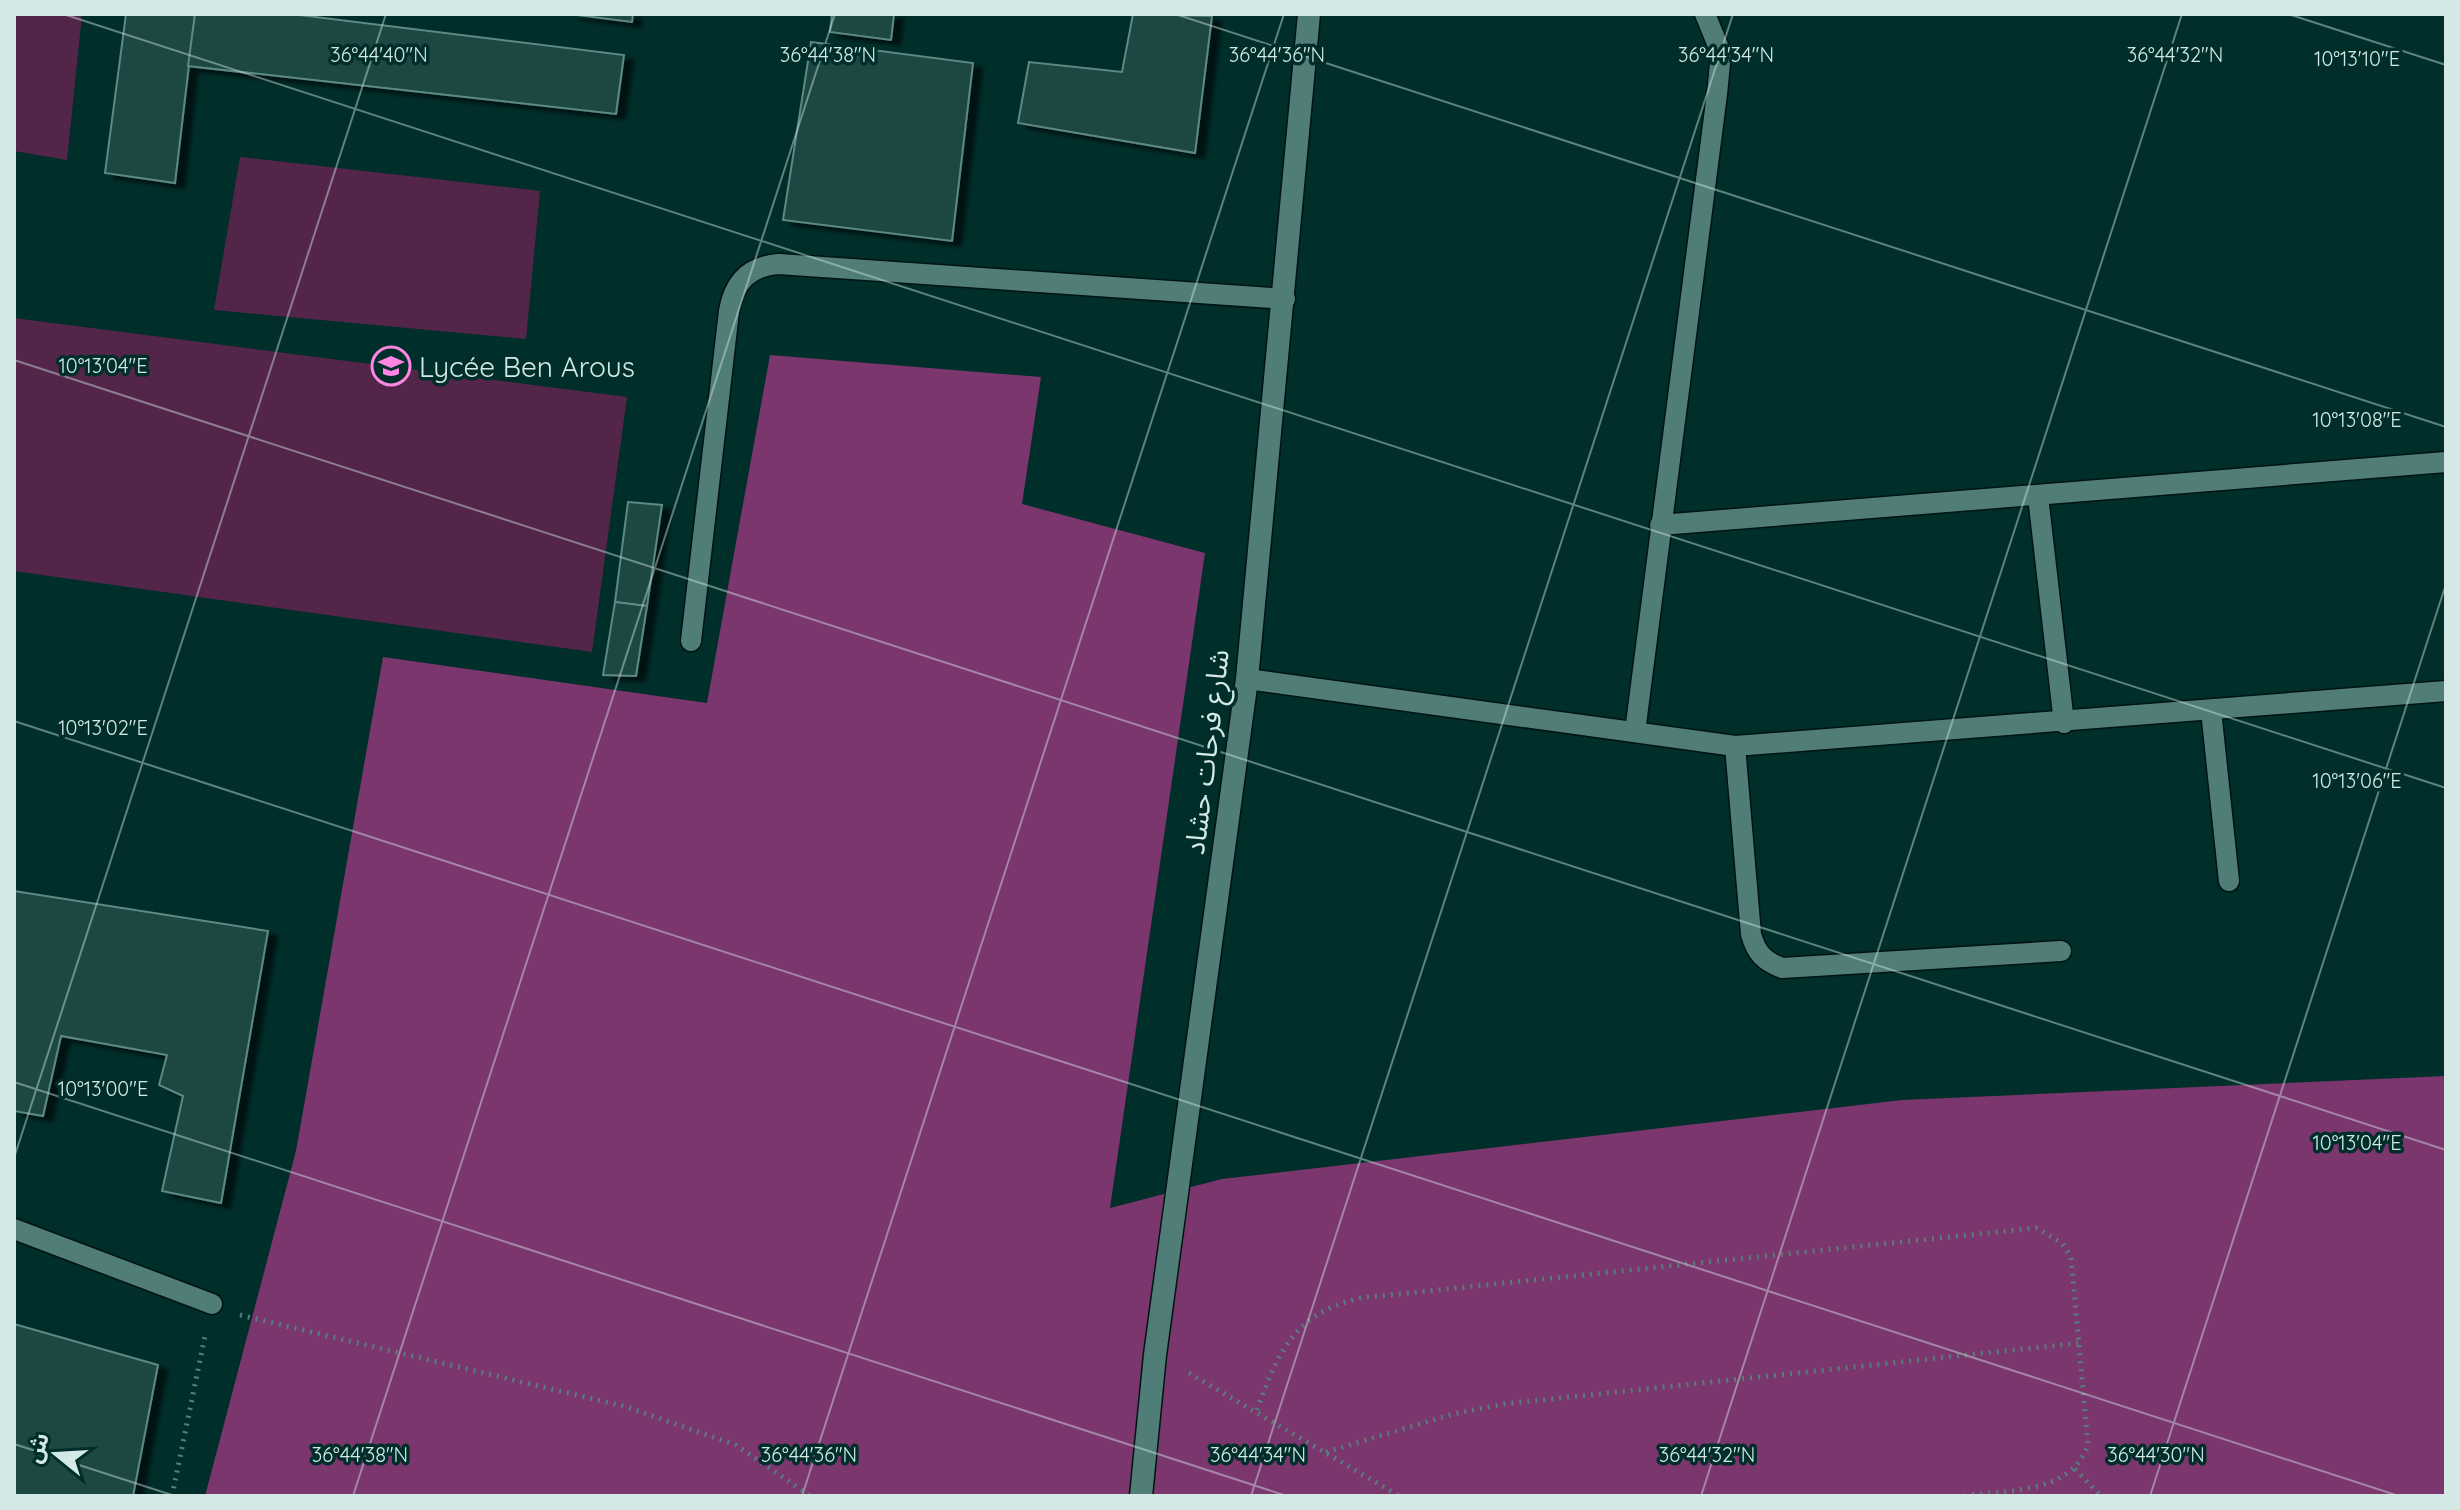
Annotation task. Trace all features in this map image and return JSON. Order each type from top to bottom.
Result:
[{"type":"street","name":"شارع فرحات حشاد","points":[[1141,1496],[1155,1355],[1247,679],[1285,299],[1309,14]]},
{"type":"lane","points":[[1635,732],[1719,80],[1721,53],[1705,14]]},
{"type":"lane","points":[[691,641],[729,311],[732,295],[751,271],[779,264],[1285,299]]},
{"type":"lane","points":[[1660,525],[2446,462]]},
{"type":"lane","points":[[2038,496],[2064,723]]},
{"type":"lane","points":[[1247,679],[1735,746],[2064,723],[2446,691]]},
{"type":"lane","points":[[2211,710],[2229,881]]},
{"type":"lane","points":[[1735,746],[1751,934],[1755,950],[1767,962],[1782,968],[2061,951]]},
{"type":"lane","points":[[14,1229],[212,1304]]},
{"type":"path","points":[[1257,1410],[1281,1350],[1315,1314],[1337,1303],[1376,1296],[2022,1228],[2048,1232],[2062,1243],[2071,1257],[2089,1432],[2084,1457],[2075,1469],[2051,1483],[1962,1496]]},
{"type":"path","points":[[172,1496],[212,1304],[249,1318],[627,1407],[736,1445],[810,1496]]},
{"type":"path","points":[[1326,1452],[1453,1414],[1504,1404],[2080,1343]]},
{"type":"path","points":[[1155,1355],[1257,1410],[1399,1496]]},
{"type":"path","points":[[2075,1469],[2101,1496]]},
{"type":"shaded area","points":[[14,14],[82,14],[67,160],[14,151]]},
{"type":"shaded area","points":[[240,157],[540,191],[526,339],[214,310]]},
{"type":"shaded area","points":[[14,318],[627,397],[592,652],[14,571]]},
{"type":"shaded area","points":[[770,355],[1041,377],[1022,504],[1205,553],[1110,1208],[1222,1179],[1902,1100],[2446,1076],[2446,1496],[205,1496],[296,1151],[383,657],[707,703]]},
{"type":"building","points":[[126,14],[195,14],[175,183],[105,173]]},
{"type":"building","points":[[195,14],[291,14],[624,55],[616,114],[188,66]]},
{"type":"building","points":[[569,14],[633,14],[632,22]]},
{"type":"building","points":[[832,14],[894,14],[891,40],[830,32]]},
{"type":"building","points":[[1133,14],[1212,16],[1195,153],[1018,123],[1029,62],[1122,72]]},
{"type":"building","points":[[811,42],[973,63],[952,241],[783,220]]},
{"type":"building","points":[[628,502],[662,505],[647,606],[615,602]]},
{"type":"building","points":[[615,602],[647,606],[636,676],[603,675]]},
{"type":"building","points":[[14,891],[268,931],[221,1203],[162,1191],[183,1096],[159,1085],[167,1055],[61,1036],[43,1116],[14,1111]]},
{"type":"building","points":[[14,1324],[158,1365],[133,1496],[14,1496]]},
{"type":"place","name":"Lycée Ben Arous","points":[[391,366]]}]
